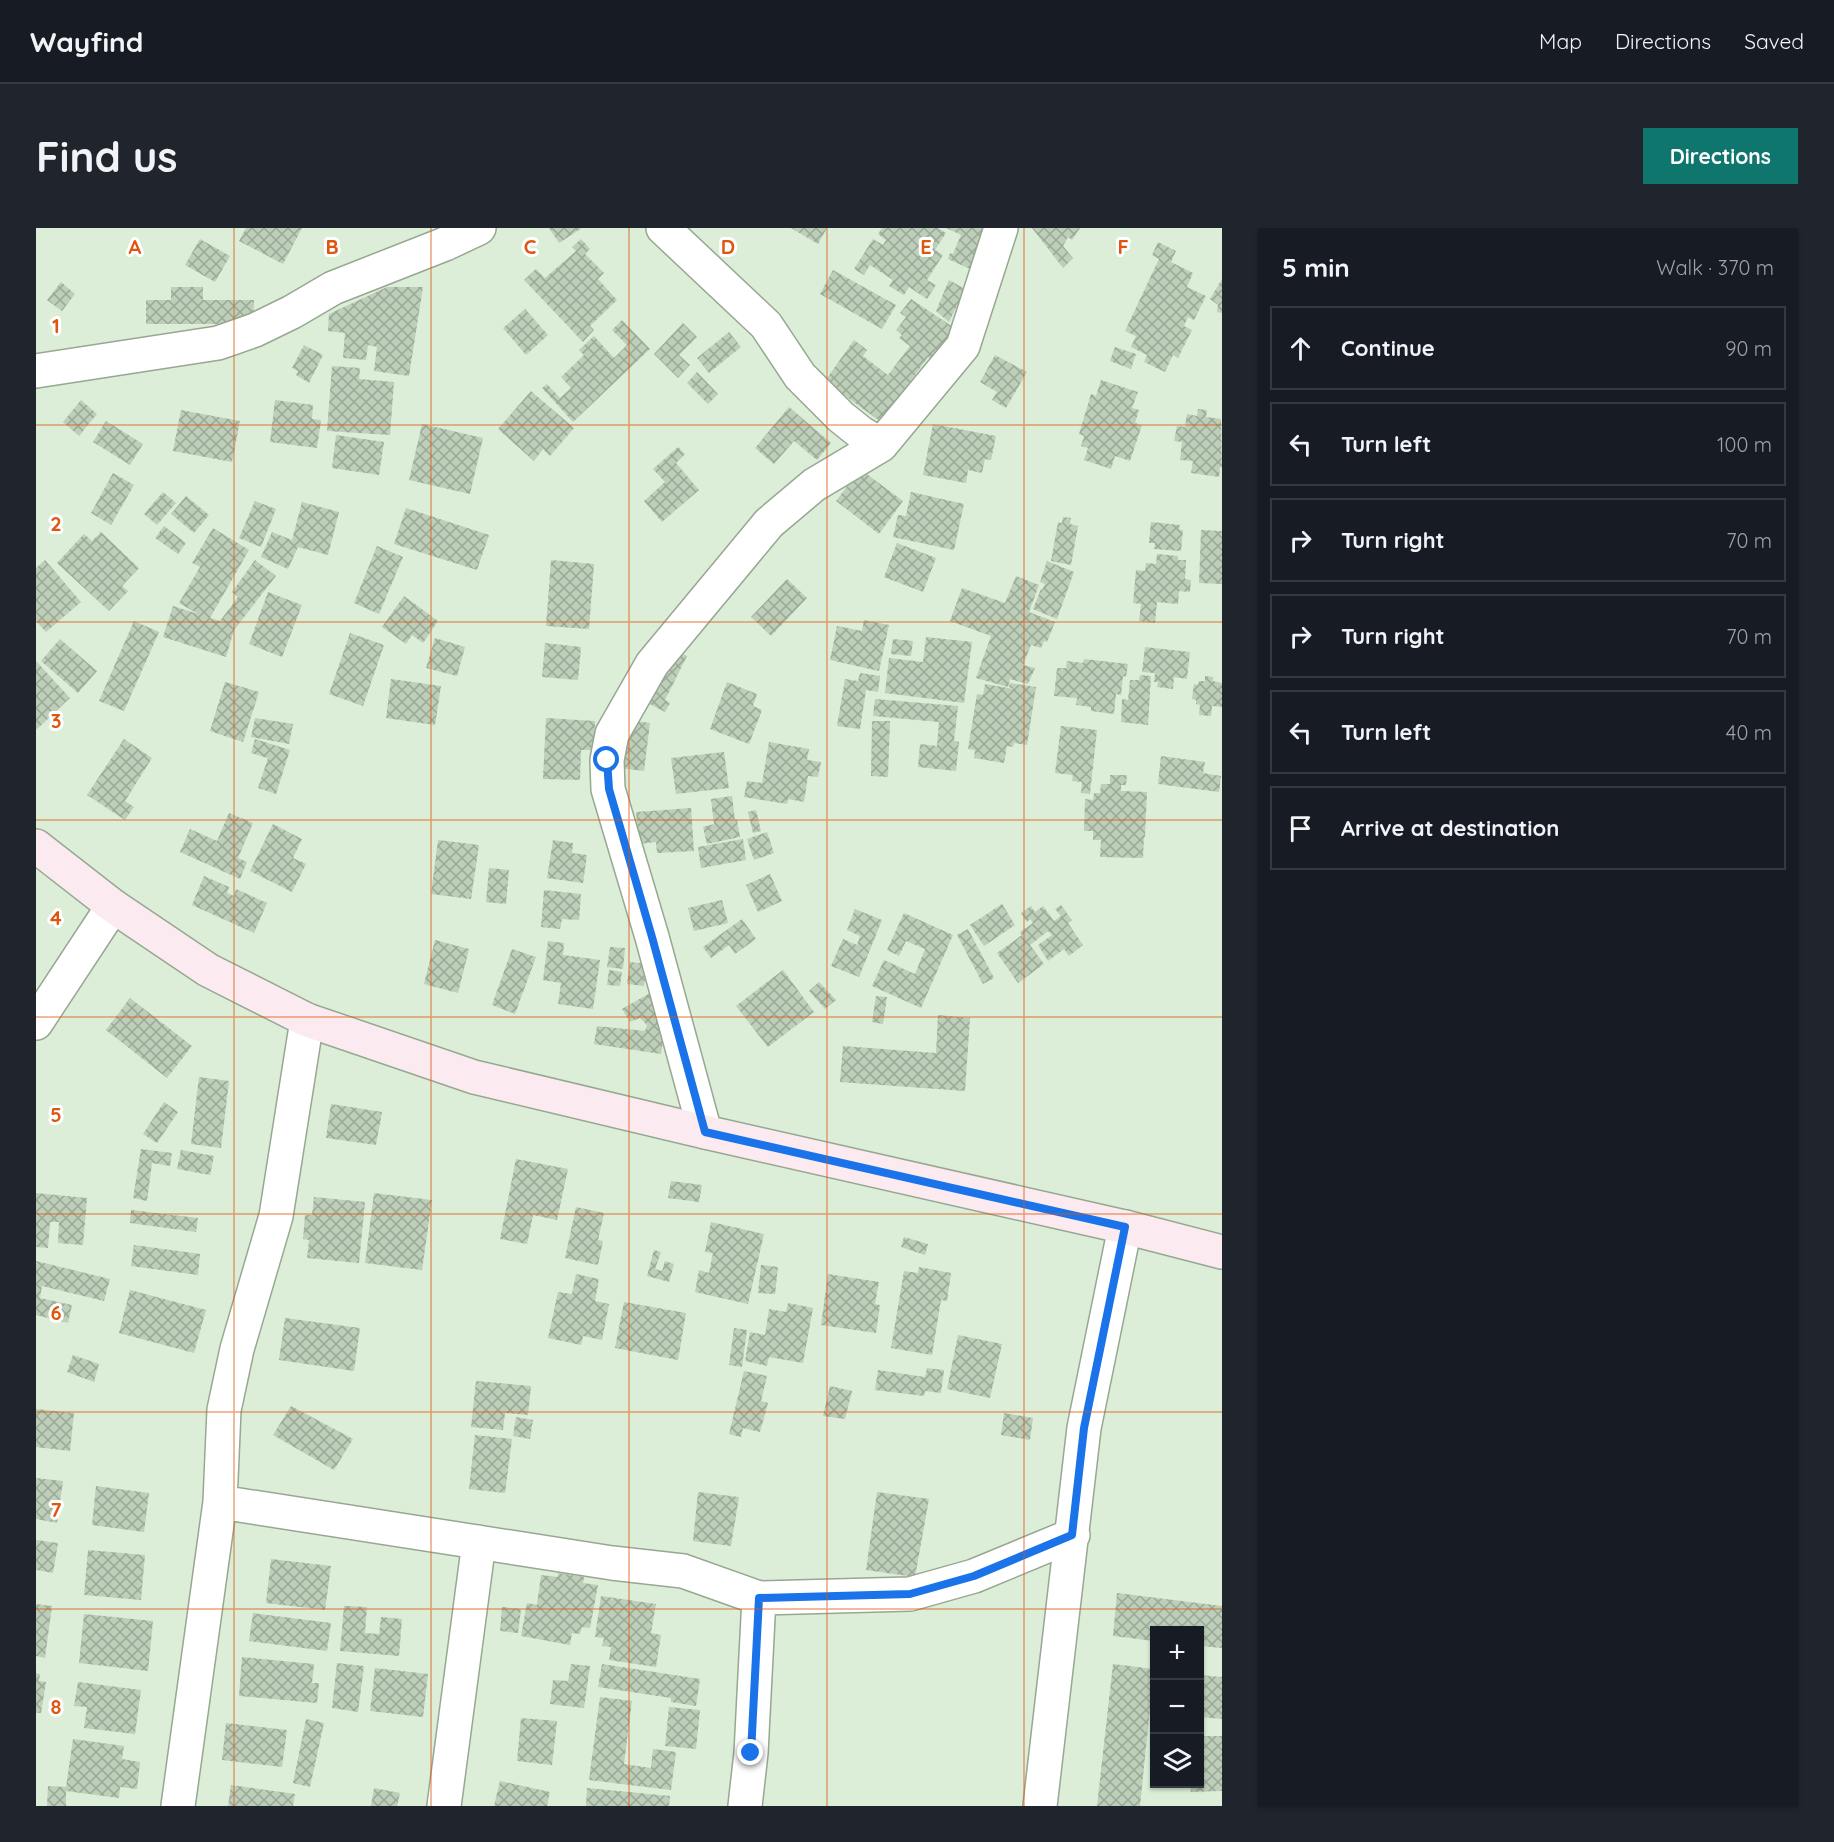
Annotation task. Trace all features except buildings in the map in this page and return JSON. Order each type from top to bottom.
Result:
[{"type":"main road","points":[[36,846],[113,906],[208,970],[308,1020],[474,1077],[1125,1227],[1222,1252]]},
{"type":"street","points":[[36,371],[218,343],[255,330],[333,288],[446,244],[479,228]]},
{"type":"street","points":[[663,228],[766,325],[801,376],[841,417],[881,445]]},
{"type":"street","points":[[705,1132],[609,789],[607,760],[612,734],[652,664],[769,523],[813,485],[881,445],[963,346],[1001,228]]},
{"type":"street","points":[[36,1023],[113,906]]},
{"type":"street","points":[[178,1806],[220,1502],[224,1410],[237,1349],[276,1216],[308,1020]]},
{"type":"street","points":[[1040,1806],[1084,1428],[1125,1227]]},
{"type":"street","points":[[220,1502],[612,1563],[683,1571],[759,1598],[910,1594],[974,1576],[1072,1535]]},
{"type":"street","points":[[444,1806],[479,1542]]},
{"type":"street","points":[[745,1806],[751,1753],[759,1598]]},
{"type":"route","points":[[607,760],[609,789],[705,1132],[1125,1227],[1084,1428],[1072,1535],[974,1576],[910,1594],[759,1598],[751,1753]]}]
